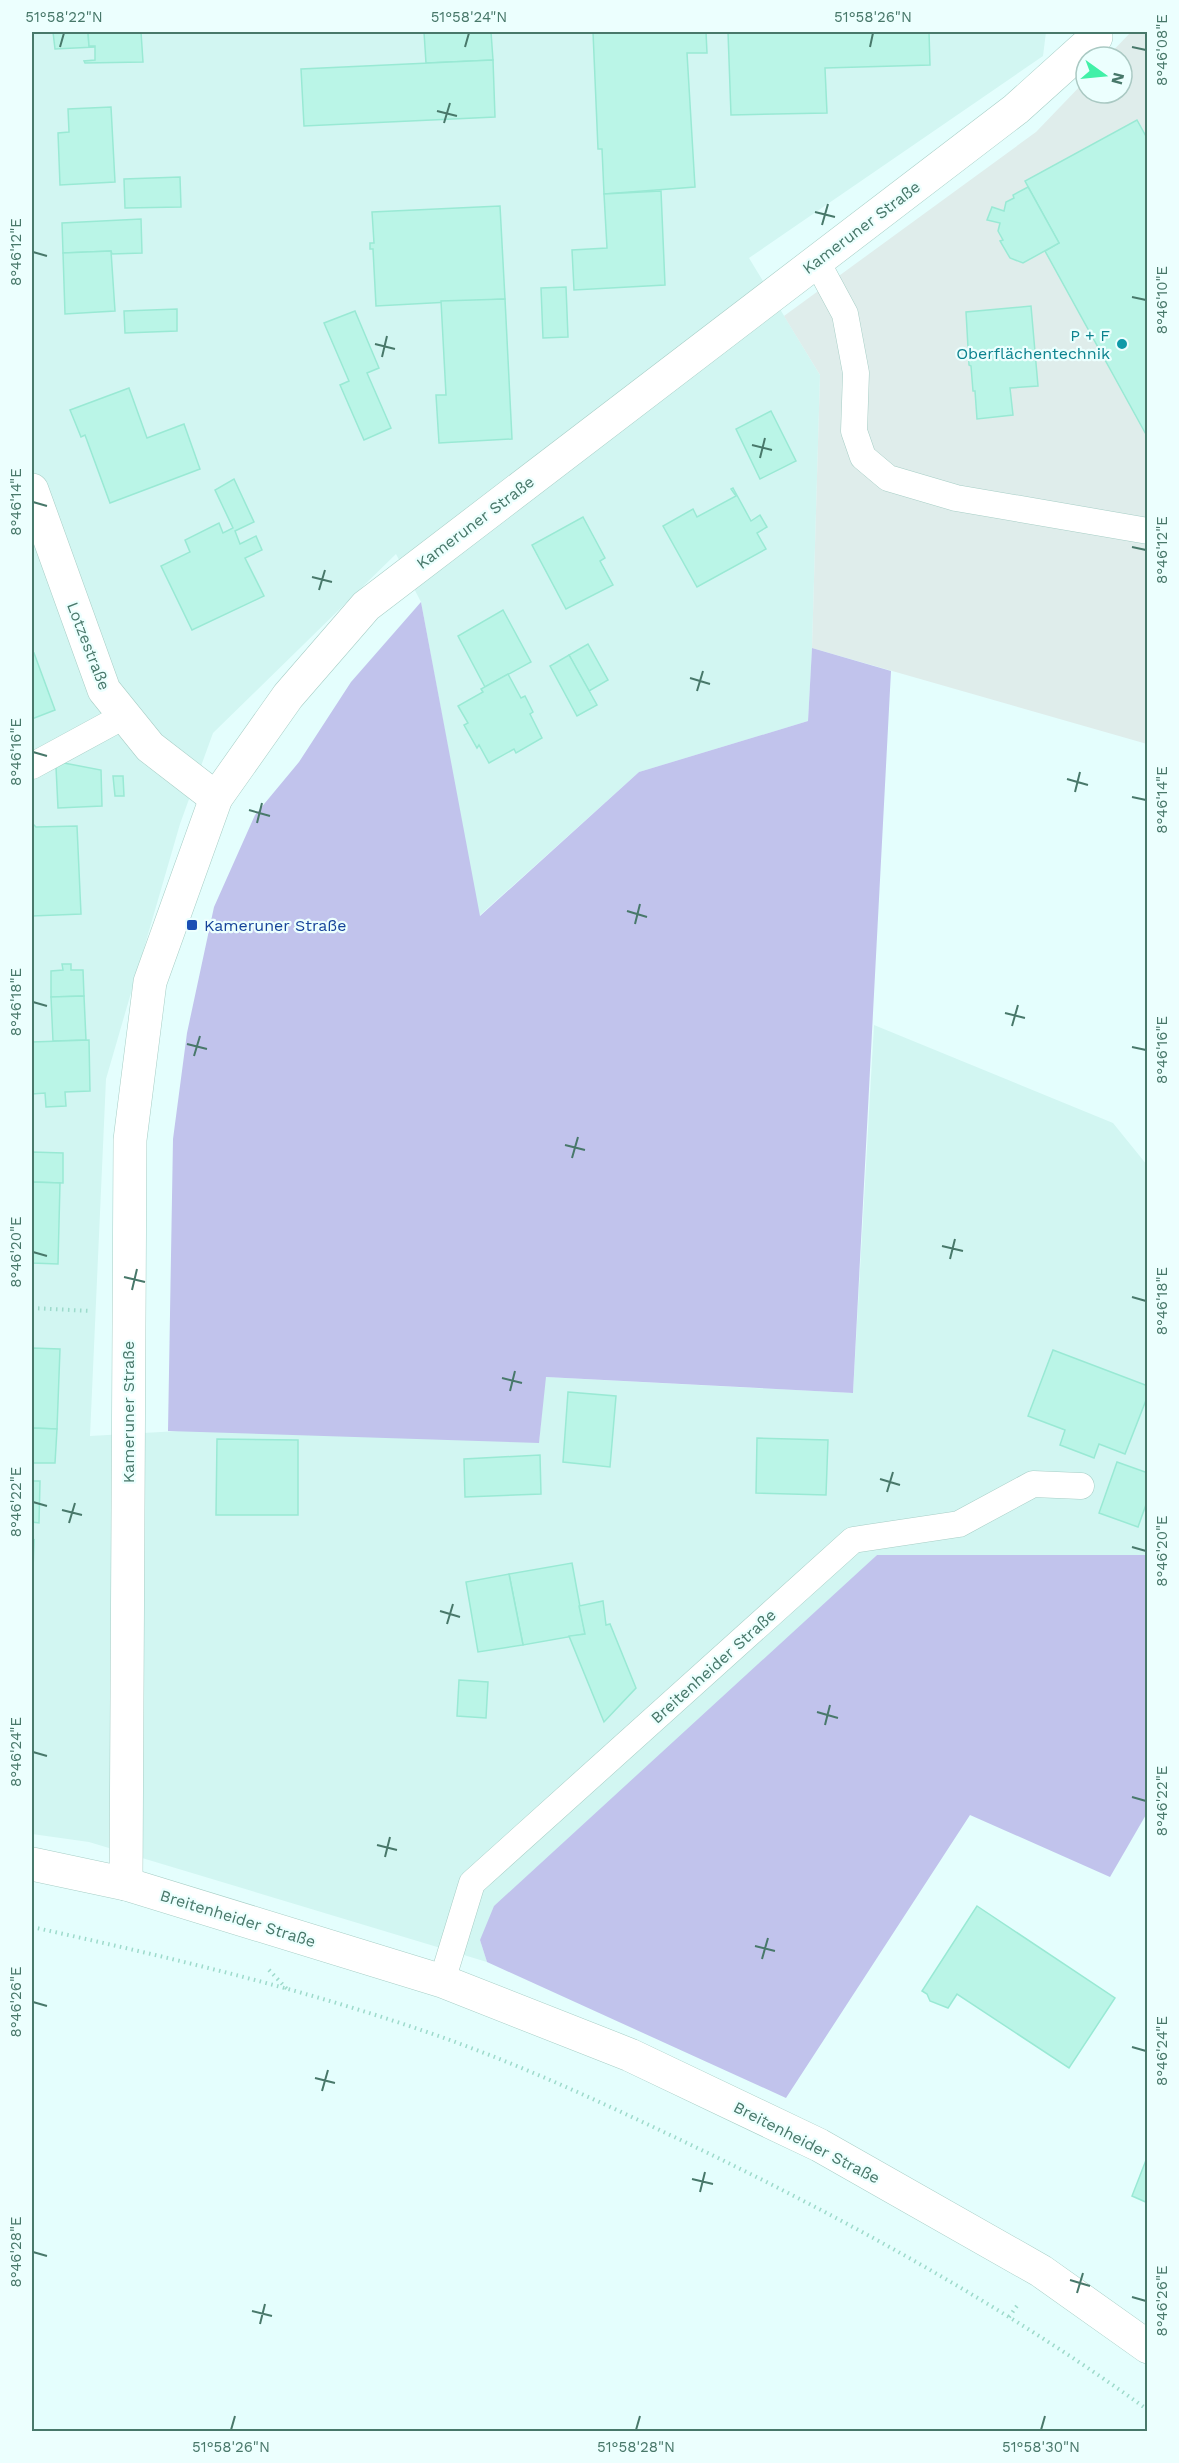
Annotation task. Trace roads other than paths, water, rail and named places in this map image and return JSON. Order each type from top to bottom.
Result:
[{"type":"street","name":"Kameruner Straße","points":[[126,1884],[130,1140],[150,982],[216,798],[288,696],[366,606],[1016,109],[1096,33]]},
{"type":"street","name":"Lotzestraße","points":[[32,490],[104,690],[150,747],[216,798]]},
{"type":"street","name":"Breitenheider Straße","points":[[32,1864],[126,1884],[442,1981],[630,2055],[819,2145],[1041,2271],[1148,2347]]},
{"type":"lane","points":[[817,262],[845,314],[856,373],[854,431],[862,458],[888,478],[956,498],[1148,531]]},
{"type":"lane","points":[[32,766],[124,716]]},
{"type":"lane","name":"Breitenheider Straße","points":[[442,1981],[472,1883],[853,1540],[958,1524],[1033,1484],[1081,1486]]},
{"type":"place","name":"P + F Oberflächentechnik","points":[[1122,344]]},
{"type":"place","name":"Kameruner Straße","points":[[192,925]]}]
